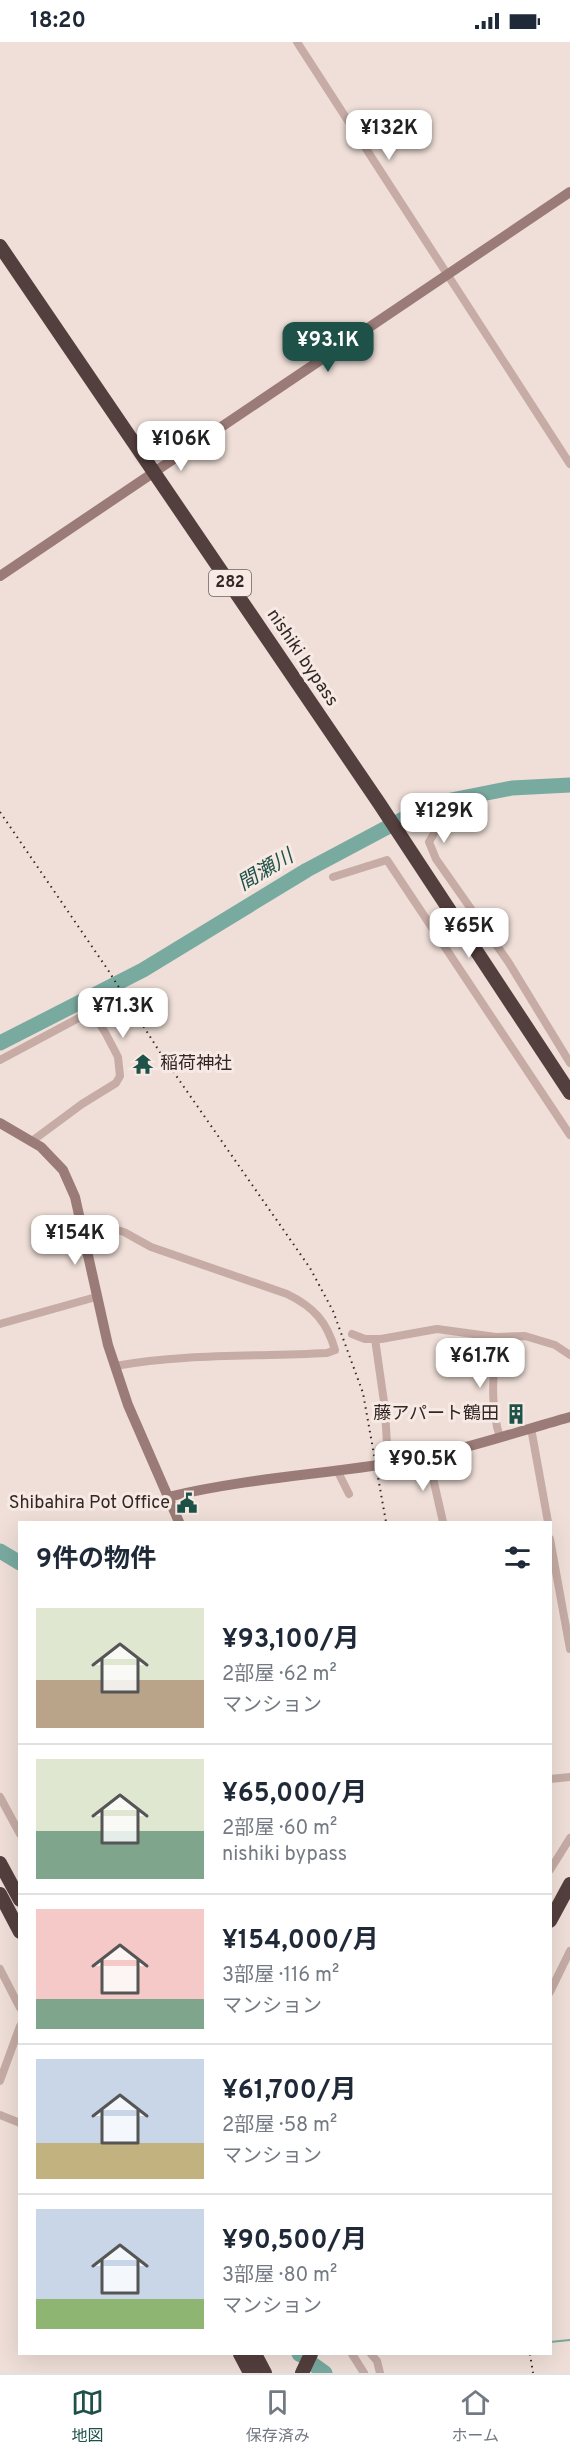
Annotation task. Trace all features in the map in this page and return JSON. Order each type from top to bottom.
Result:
[{"type":"highway","name":"nishiki bypass","points":[[0,246],[383,809],[570,1093]]},
{"type":"highway","points":[[0,1863],[18,1896]]},
{"type":"highway","points":[[552,1917],[570,1884]]},
{"type":"highway","points":[[0,1894],[18,1928]]},
{"type":"highway","points":[[241,2355],[250,2373]]},
{"type":"highway","points":[[256,2355],[265,2373]]},
{"type":"highway","points":[[302,2373],[311,2355]]},
{"type":"street","points":[[297,42],[570,464]]},
{"type":"street","points":[[0,576],[570,192]]},
{"type":"street","points":[[444,816],[429,842],[436,859],[509,963],[570,1063]]},
{"type":"street","points":[[333,878],[387,860],[570,1135]]},
{"type":"street","points":[[0,1060],[88,1013],[96,1018],[118,1057],[120,1076],[117,1083],[82,1104],[32,1141]]},
{"type":"street","points":[[0,1123],[51,1155],[63,1170],[75,1197],[96,1297],[115,1366],[128,1405],[179,1521]]},
{"type":"street","points":[[80,1219],[124,1232],[151,1247],[287,1294],[305,1303],[330,1331],[334,1350],[327,1353],[279,1356],[214,1354],[148,1360],[115,1366]]},
{"type":"street","points":[[0,1324],[96,1297]]},
{"type":"street","points":[[352,1334],[365,1339],[375,1339],[437,1329],[496,1337],[525,1336],[555,1345],[570,1355]]},
{"type":"street","points":[[496,1337],[493,1398],[500,1437]]},
{"type":"street","points":[[375,1339],[385,1409],[388,1463]]},
{"type":"street","points":[[168,1497],[211,1486],[428,1456],[570,1417]]},
{"type":"street","points":[[531,1428],[548,1521]]},
{"type":"street","points":[[428,1456],[443,1521]]},
{"type":"street","points":[[337,1470],[349,1494]]},
{"type":"street","points":[[552,1550],[570,1649]]},
{"type":"street","points":[[552,1779],[570,1777]]},
{"type":"street","points":[[0,1797],[18,1830]]},
{"type":"street","points":[[552,1867],[570,1838]]},
{"type":"street","points":[[552,1988],[570,1951]]},
{"type":"street","points":[[0,1969],[18,2004]]},
{"type":"street","points":[[0,2081],[18,2031]]},
{"type":"street","points":[[0,2047],[10,2051]]},
{"type":"street","points":[[0,2115],[18,2122]]},
{"type":"street","points":[[353,2355],[364,2373]]},
{"type":"street","points":[[372,2355],[380,2373]]},
{"type":"waterway","name":"間瀬川","points":[[0,1043],[143,970],[307,870],[431,804],[512,788],[570,785]]},
{"type":"waterway","points":[[0,1551],[18,1562]]},
{"type":"waterway","points":[[552,2342],[570,2340]]},
{"type":"waterway","points":[[314,2365],[325,2373]]},
{"type":"railway","points":[[0,812],[108,970],[161,1054],[310,1268],[333,1311],[363,1393],[386,1521]]},
{"type":"railway","points":[[530,2355],[533,2373]]},
{"type":"place","name":"稲荷神社","points":[[143,1064]]},
{"type":"place","name":"藤アパート鶴田","points":[[516,1414]]},
{"type":"place","name":"Shibahira Pot Office","points":[[187,1503]]}]
